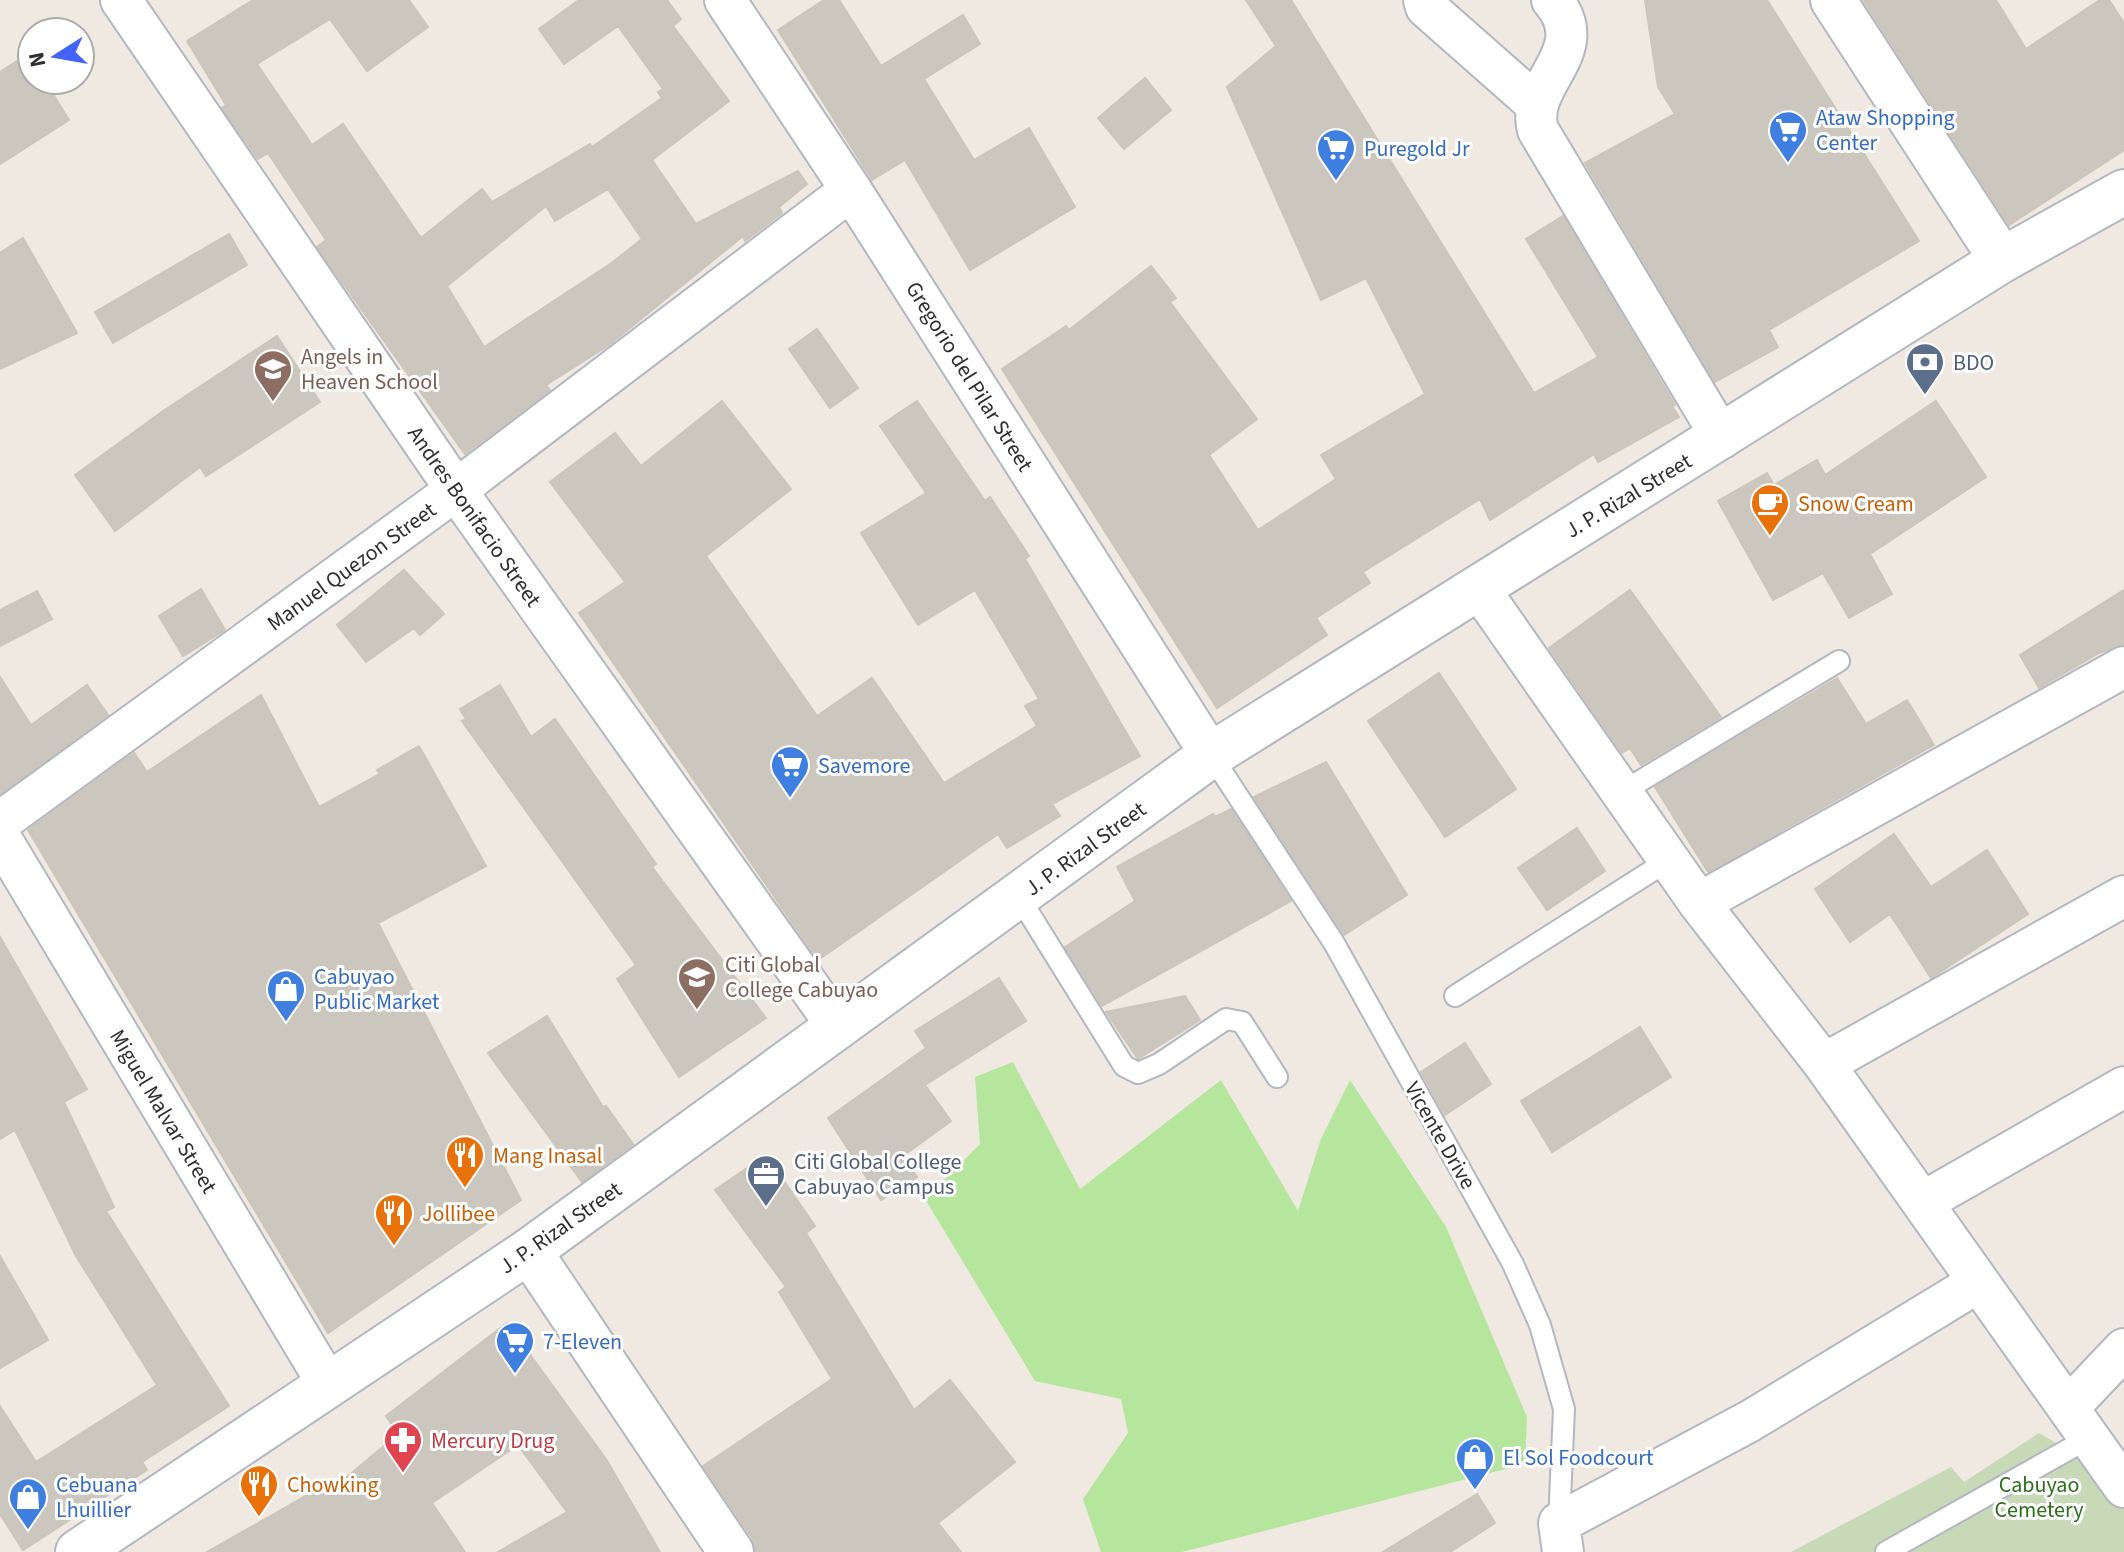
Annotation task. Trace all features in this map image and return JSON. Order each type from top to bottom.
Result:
[{"type":"main road","points":[[1833,0],[2002,260]]},
{"type":"main road","name":"J. P. Rizal Street","points":[[78,1552],[529,1251],[1211,755],[2002,260],[2124,192]]},
{"type":"main road","points":[[529,1251],[731,1552]]},
{"type":"street","name":"Andres Bonifacio Street","points":[[121,0],[456,490],[837,1026]]},
{"type":"street","name":"Gregorio del Pilar Street","points":[[725,0],[851,190],[1211,755]]},
{"type":"street","points":[[1424,0],[1426,7],[1536,104]]},
{"type":"street","points":[[1552,0],[1564,22],[1566,41],[1561,61],[1536,104],[1534,117],[1544,143],[1722,438]]},
{"type":"street","name":"Manuel Quezon Street","points":[[0,822],[456,490],[851,190]]},
{"type":"street","points":[[1478,587],[1699,903],[1824,1064],[2124,1487]]},
{"type":"street","points":[[1699,903],[2124,667]]},
{"type":"street","name":"Miguel Malvar Street","points":[[0,837],[329,1386]]},
{"type":"street","points":[[1824,1064],[2124,896]]},
{"type":"street","points":[[1923,1202],[2124,1087]]},
{"type":"street","points":[[1561,1538],[1977,1283]]},
{"type":"street","points":[[2078,1423],[2124,1349]]},
{"type":"lane","points":[[1622,792],[1839,661]]},
{"type":"lane","name":"Vicente Drive","points":[[1211,755],[1334,943],[1513,1264],[1540,1325],[1564,1409],[1561,1538]]},
{"type":"lane","points":[[1455,996],[1669,860]]},
{"type":"lane","points":[[1019,897],[1124,1066],[1138,1073],[1159,1064],[1226,1019],[1242,1022],[1277,1077]]},
{"type":"lane","points":[[1886,1552],[2078,1423]]},
{"type":"green space","points":[[1013,1062],[1080,1189],[1221,1080],[1298,1211],[1321,1139],[1350,1080],[1446,1227],[1527,1417],[1525,1464],[1182,1552],[1101,1552],[1083,1499],[1128,1433],[1121,1399],[1035,1381],[925,1199],[980,1144],[975,1077]]},
{"type":"green space","name":"Cabuyao Cemetery","points":[[2039,1433],[2120,1481],[2124,1477],[2124,1552],[1791,1552],[1951,1467],[1964,1482]]},
{"type":"building","points":[[253,0],[409,0],[428,27],[367,71],[330,19],[257,64],[312,145],[343,124],[421,238],[482,189],[492,202],[590,144],[592,147],[662,98],[658,92],[663,89],[618,26],[564,64],[539,29],[579,0],[667,0],[681,19],[673,26],[729,101],[652,160],[696,224],[798,171],[807,184],[779,207],[782,213],[745,241],[743,236],[609,345],[546,385],[550,390],[465,454],[317,247],[326,240],[268,153],[258,159],[222,108],[226,105],[187,41]],"holes":[[[608,189],[642,239],[613,262],[484,347],[447,286],[546,206],[555,221]]]},
{"type":"building","points":[[824,0],[839,0],[881,66],[963,15],[980,44],[924,79],[974,160],[1029,128],[1075,207],[970,270],[905,160],[872,180],[778,30]]},
{"type":"building","points":[[1246,0],[1291,0],[1534,393],[1598,357],[1526,239],[1563,216],[1675,405],[1672,406],[1679,417],[1598,462],[1594,454],[1490,520],[1480,499],[1363,572],[1370,583],[1316,618],[1327,635],[1217,708],[1002,369],[1066,326],[1069,330],[1151,266],[1176,298],[1170,302],[1257,419],[1209,455],[1258,530],[1336,479],[1321,455],[1425,394],[1366,278],[1321,300],[1227,87],[1276,46]]},
{"type":"building","name":"Ataw Shopping Center","points":[[1645,0],[1767,0],[1919,241],[1769,330],[1778,347],[1715,382],[1585,163],[1675,114],[1658,87]]},
{"type":"building","points":[[1863,0],[1996,0],[2026,49],[2100,0],[2109,0],[2124,23],[2124,150],[2009,225]]},
{"type":"building","points":[[16,62],[16,96],[54,96],[69,120],[0,164],[0,72]]},
{"type":"building","points":[[1145,78],[1171,110],[1124,149],[1098,118]]},
{"type":"building","points":[[229,234],[247,265],[113,343],[95,312]]},
{"type":"building","points":[[23,238],[77,333],[0,369],[0,253]]},
{"type":"building","points":[[817,329],[858,388],[830,408],[789,349]]},
{"type":"building","points":[[277,336],[320,402],[206,476],[200,467],[115,531],[75,475],[163,411]]},
{"type":"building","points":[[722,401],[791,489],[706,556],[817,716],[872,678],[944,783],[1037,726],[1025,706],[1039,699],[975,590],[918,625],[861,533],[926,493],[880,426],[917,401],[985,501],[990,497],[1029,556],[1025,559],[1140,756],[1052,804],[1060,816],[1007,848],[998,834],[818,960],[579,613],[625,582],[550,482],[615,433],[641,466]]},
{"type":"building","points":[[1936,401],[1986,477],[1870,554],[1892,594],[1849,618],[1823,573],[1773,600],[1718,501],[1767,473],[1774,485],[1817,460],[1825,475]]},
{"type":"building","points":[[404,570],[444,614],[420,635],[414,628],[366,662],[337,625]]},
{"type":"building","points":[[201,589],[225,630],[183,656],[159,616]]},
{"type":"building","points":[[1630,590],[1721,717],[1641,765],[1630,748],[1622,753],[1549,648]]},
{"type":"building","points":[[2124,590],[2124,644],[2099,653],[2039,688],[2020,655]]},
{"type":"building","points":[[37,591],[52,619],[0,646],[0,610]]},
{"type":"building","points":[[1439,673],[1516,789],[1445,837],[1368,721]]},
{"type":"building","points":[[0,677],[31,725],[87,685],[108,715],[0,794]]},
{"type":"building","points":[[1837,678],[1866,724],[1907,700],[1934,745],[1708,872],[1655,787]]},
{"type":"building","points":[[500,685],[531,737],[555,719],[656,864],[652,867],[766,1018],[679,1077],[617,979],[636,965],[462,721],[466,719],[460,709]]},
{"type":"building","name":"Cabuyao Public Market","points":[[261,695],[319,807],[380,774],[377,770],[419,746],[486,866],[378,923],[521,1200],[328,1333],[28,830],[134,753],[147,772]]},
{"type":"building","points":[[1326,762],[1407,895],[1344,935],[1254,797]]},
{"type":"building","points":[[1231,809],[1291,901],[1102,1006],[1065,947],[1135,901],[1117,867],[1213,814],[1215,817]]},
{"type":"building","points":[[1577,828],[1605,871],[1547,910],[1518,868]]},
{"type":"building","points":[[1894,834],[1931,887],[1987,850],[2028,914],[1931,978],[1890,914],[1850,942],[1815,889]]},
{"type":"building","points":[[0,937],[87,1089],[64,1102],[114,1207],[106,1211],[229,1406],[142,1462],[147,1470],[23,1550],[0,1514],[0,1406],[36,1462],[157,1385],[76,1256],[15,1130],[0,1139]]},
{"type":"building","points":[[999,978],[1026,1021],[925,1085],[951,1121],[903,1156],[917,1177],[881,1200],[828,1118],[926,1048],[915,1031]]},
{"type":"building","points":[[1185,996],[1200,1020],[1138,1059],[1106,1012]]},
{"type":"building","points":[[547,1016],[603,1107],[606,1106],[633,1144],[582,1182],[488,1053]]},
{"type":"building","points":[[1640,1027],[1671,1077],[1552,1152],[1521,1101]]},
{"type":"building","points":[[1465,1043],[1491,1084],[1445,1115],[1421,1072]]},
{"type":"building","points":[[766,1155],[815,1226],[806,1233],[914,1410],[950,1380],[1015,1462],[938,1523],[961,1552],[756,1552],[752,1538],[703,1466],[832,1379],[779,1292],[786,1287],[715,1190]]},
{"type":"building","points":[[0,1256],[48,1340],[0,1368]]},
{"type":"building","points":[[507,1323],[606,1459],[660,1552],[498,1552],[567,1512],[518,1445],[432,1503],[465,1552],[207,1552],[332,1481],[335,1487],[398,1434],[386,1416]]},
{"type":"building","points":[[1477,1494],[1495,1523],[1450,1552],[1383,1552]]},
{"type":"place","name":"Ataw Shopping Center","points":[[1788,164]]},
{"type":"place","name":"Puregold Jr","points":[[1336,182]]},
{"type":"place","name":"BDO","points":[[1925,396]]},
{"type":"place","name":"Angels in Heaven School","points":[[273,403]]},
{"type":"place","name":"Snow Cream","points":[[1770,537]]},
{"type":"place","name":"Savemore","points":[[790,799]]},
{"type":"place","name":"Citi Global College Cabuyao","points":[[697,1011]]},
{"type":"place","name":"Cabuyao Public Market","points":[[286,1023]]},
{"type":"place","name":"Mang Inasal","points":[[465,1189]]},
{"type":"place","name":"Citi Global College Cabuyao Campus","points":[[766,1208]]},
{"type":"place","name":"Jollibee","points":[[394,1247]]},
{"type":"place","name":"7-Eleven","points":[[515,1375]]},
{"type":"place","name":"Mercury Drug","points":[[403,1474]]},
{"type":"place","name":"El Sol Foodcourt","points":[[1475,1491]]},
{"type":"place","name":"Chowking","points":[[259,1518]]},
{"type":"place","name":"Cebuana Lhuillier","points":[[28,1531]]}]
